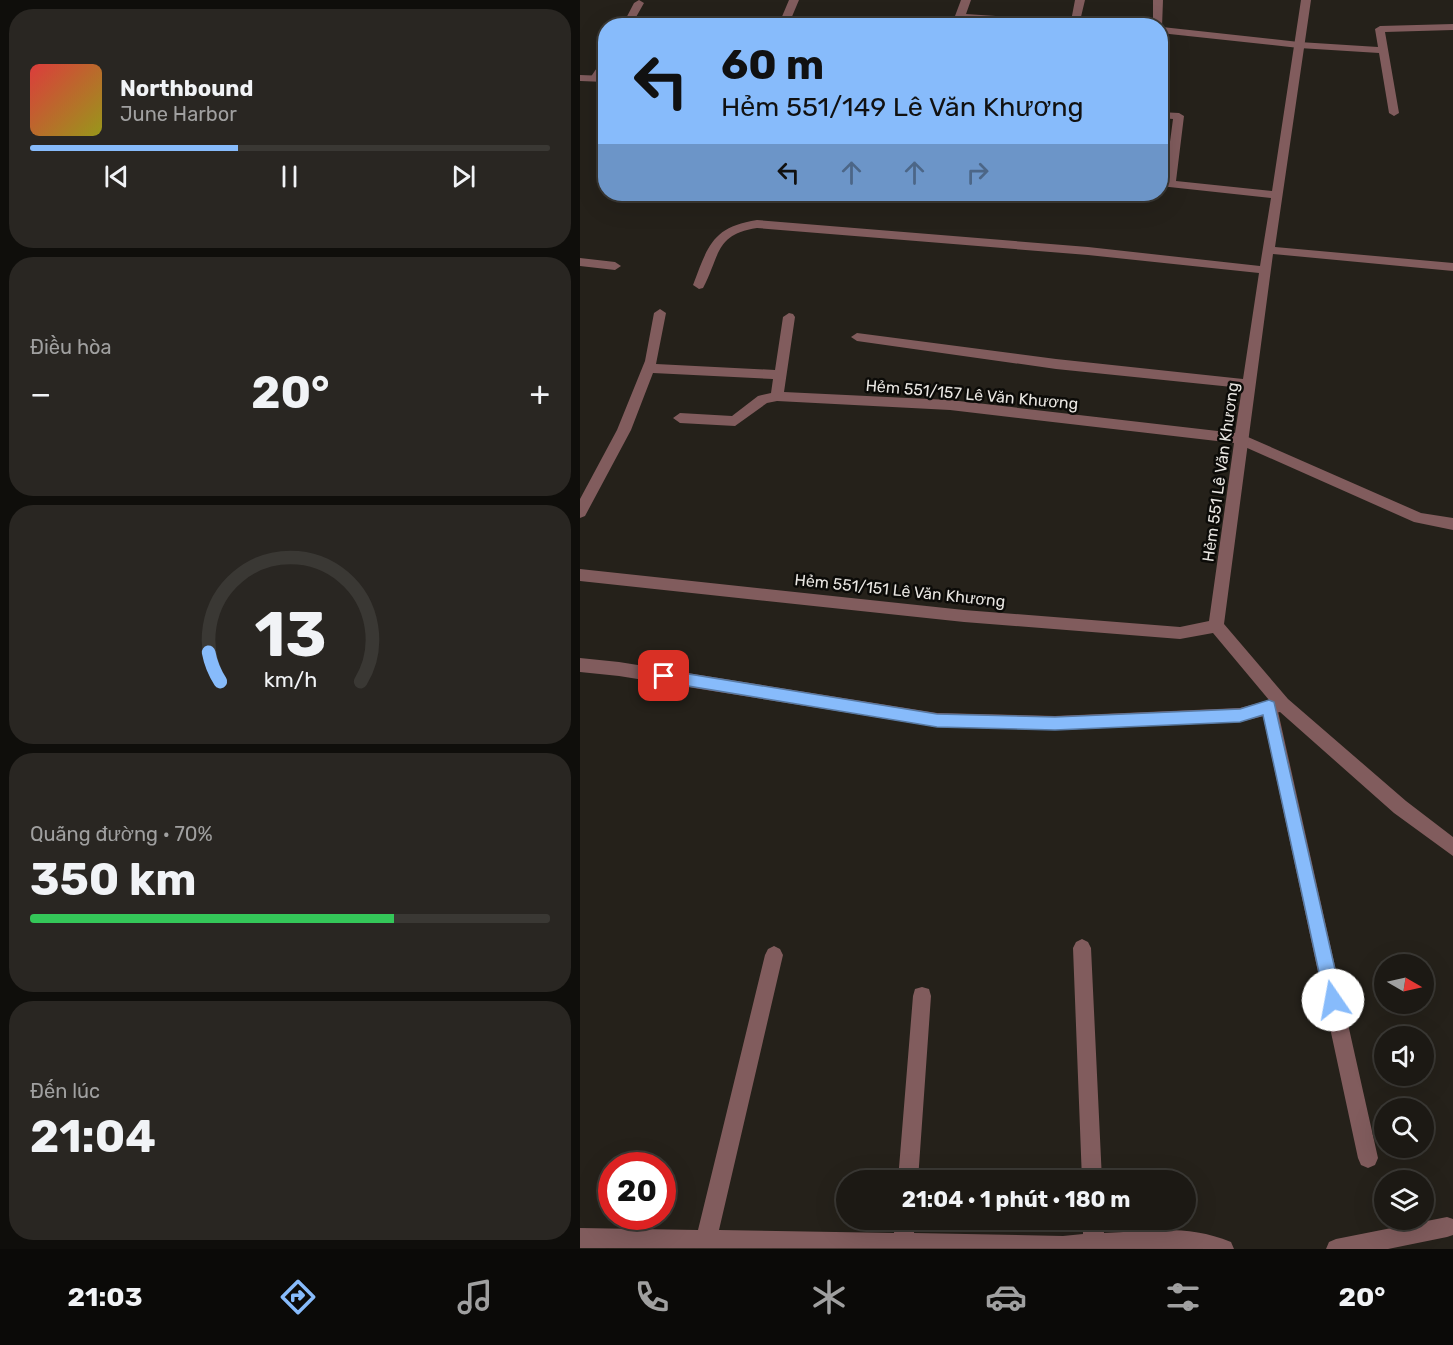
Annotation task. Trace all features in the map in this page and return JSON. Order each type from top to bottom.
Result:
[{"type":"street","points":[[786,18],[794,0]]},
{"type":"street","points":[[966,0],[960,16],[998,18]]},
{"type":"street","points":[[1076,18],[1080,0]]},
{"type":"street","points":[[1158,0],[1158,18]]},
{"type":"street","name":"Hẻm 551 Lê Văn Khương","points":[[1216,626],[1265,270],[1306,0]]},
{"type":"street","points":[[631,18],[639,3]]},
{"type":"street","points":[[1394,113],[1380,28],[1453,27]]},
{"type":"street","points":[[1168,31],[1299,45],[1384,50]]},
{"type":"street","points":[[580,78],[598,79]]},
{"type":"street","points":[[1168,115],[1179,116],[1168,169]]},
{"type":"street","points":[[1168,184],[1277,195]]},
{"type":"street","points":[[699,285],[723,233],[733,227],[757,224],[1088,251],[1265,270]]},
{"type":"street","points":[[1268,250],[1453,267]]},
{"type":"street","points":[[580,262],[615,266]]},
{"type":"street","points":[[580,512],[624,430],[648,368],[660,313]]},
{"type":"street","points":[[680,418],[735,421],[763,399],[777,396],[789,317]]},
{"type":"street","points":[[857,337],[1056,364],[1249,384]]},
{"type":"street","points":[[648,368],[781,375]]},
{"type":"street","name":"Hẻm 551/157 Lê Văn Khương","points":[[777,396],[950,405],[1241,439],[1419,518],[1453,524]]},
{"type":"street","name":"Hẻm 551/151 Lê Văn Khương","points":[[580,575],[976,617],[1180,633],[1216,626]]},
{"type":"street","points":[[1216,626],[1275,705],[1453,848]]},
{"type":"street","points":[[580,665],[619,669],[937,720],[1066,723],[1240,715],[1275,705]]},
{"type":"street","points":[[1275,705],[1368,1158]]},
{"type":"street","points":[[1082,948],[1092,1170]]},
{"type":"street","points":[[706,1240],[774,955]]},
{"type":"street","points":[[909,1170],[922,996]]},
{"type":"street","points":[[1336,1249],[1447,1227]]},
{"type":"street","points":[[903,1243],[904,1230]]},
{"type":"street","points":[[1093,1230],[1094,1244]]},
{"type":"street","points":[[580,1238],[1063,1246],[1185,1239],[1224,1249]]},
{"type":"route","points":[[664,676],[937,720],[1055,723],[1240,715],[1269,706],[1333,1000]]}]
